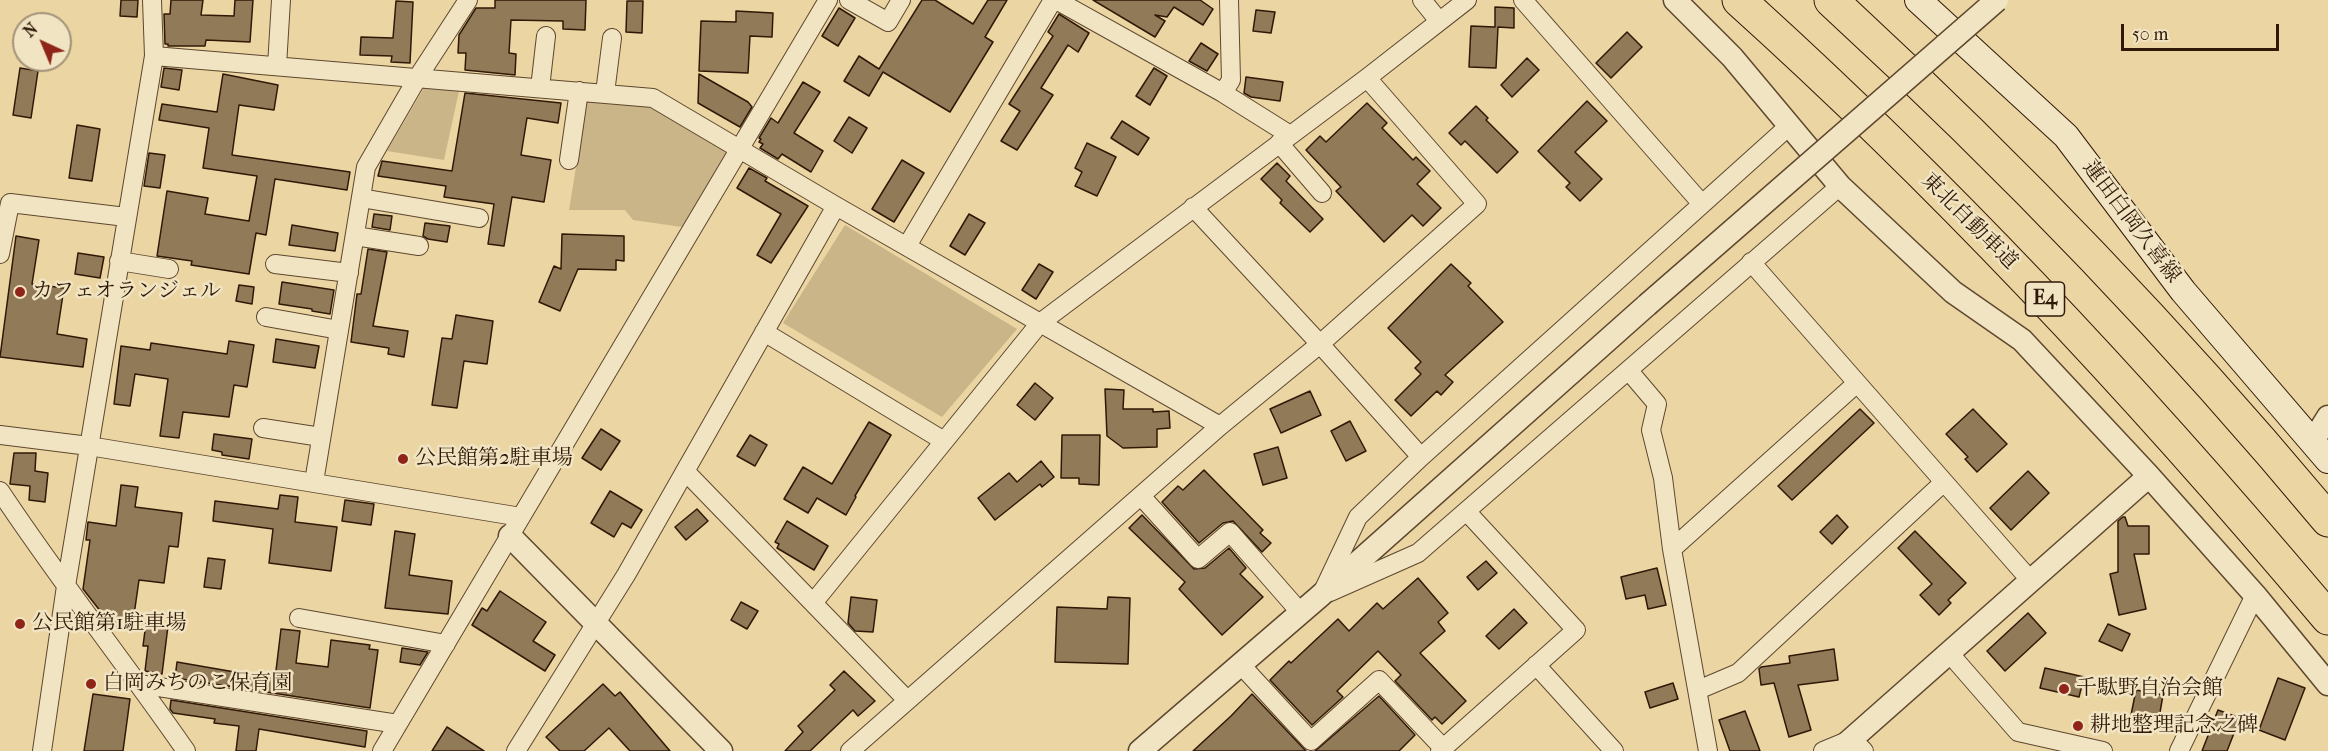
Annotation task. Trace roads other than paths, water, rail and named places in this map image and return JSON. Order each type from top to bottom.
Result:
[{"type":"highway","name":"東北自動車道","points":[[1739,0],[1826,78],[2097,352],[2239,512],[2328,618]]},
{"type":"highway","points":[[1831,0],[2045,207],[2247,423],[2328,520]]},
{"type":"main road","name":"蓮田白岡久喜線","points":[[1918,0],[2066,136],[2183,291],[2320,450]]},
{"type":"street","points":[[42,751],[66,586],[154,56],[152,0]]},
{"type":"street","points":[[277,66],[281,0]]},
{"type":"street","points":[[314,482],[366,167],[418,77],[468,0]]},
{"type":"street","points":[[382,751],[828,0]]},
{"type":"street","points":[[849,0],[888,22],[901,0]]},
{"type":"street","points":[[908,246],[1055,0],[1223,93],[1284,139],[1322,193]]},
{"type":"street","points":[[1223,93],[1231,80],[1229,0]]},
{"type":"street","points":[[1422,0],[1439,21]]},
{"type":"street","points":[[813,603],[1040,323],[1367,78],[1467,0]]},
{"type":"street","points":[[1523,0],[1702,204]]},
{"type":"street","points":[[1675,0],[1732,57],[1840,186],[1953,292],[2022,340],[2149,476],[2255,595],[2328,684]]},
{"type":"street","points":[[1140,751],[1320,596],[1647,305],[1997,0]]},
{"type":"street","points":[[540,88],[546,36]]},
{"type":"street","points":[[605,93],[612,38]]},
{"type":"street","points":[[154,56],[653,98],[836,206],[1220,426]]},
{"type":"street","points":[[850,751],[1220,426],[1320,344],[1477,204],[1367,78]]},
{"type":"street","points":[[569,160],[579,91]]},
{"type":"street","points":[[1320,596],[1358,517],[1421,457],[1789,126]]},
{"type":"street","points":[[1320,596],[1418,553],[1840,186]]},
{"type":"street","points":[[361,198],[479,218]]},
{"type":"street","points":[[0,254],[10,203],[126,217]]},
{"type":"street","points":[[516,751],[597,623],[836,206]]},
{"type":"street","points":[[1193,207],[1421,457]]},
{"type":"street","points":[[355,236],[420,246]]},
{"type":"street","points":[[119,261],[169,269]]},
{"type":"street","points":[[1751,262],[2031,581]]},
{"type":"street","points":[[275,264],[349,273]]},
{"type":"street","points":[[266,317],[339,330]]},
{"type":"street","points":[[764,332],[944,441]]},
{"type":"street","points":[[1629,371],[1657,404],[1651,430],[1663,478],[1672,549],[1708,751]]},
{"type":"street","points":[[1672,549],[1857,382]]},
{"type":"street","points":[[2320,450],[2328,417]]},
{"type":"street","points":[[263,428],[321,437]]},
{"type":"street","points":[[0,435],[89,446],[314,482],[516,526],[597,623],[721,751]]},
{"type":"street","points":[[685,471],[907,700]]},
{"type":"street","points":[[1823,751],[1851,747],[1950,654],[2149,476]]},
{"type":"street","points":[[1698,690],[1738,673],[1944,482]]},
{"type":"street","points":[[0,491],[186,751]]},
{"type":"street","points":[[1141,496],[1198,559],[1230,532],[1300,612]]},
{"type":"street","points":[[1241,665],[1311,741],[1379,680],[1441,749],[1576,630],[1467,512]]},
{"type":"street","points":[[2178,751],[2255,595]]},
{"type":"street","points":[[298,618],[446,644]]},
{"type":"street","points":[[1950,654],[2018,732],[2103,751]]},
{"type":"street","points":[[1536,665],[1614,751]]},
{"type":"street","points":[[139,684],[398,724]]},
{"type":"place","name":"カフェオランジェル","points":[[20,292]]},
{"type":"place","name":"公民館第2駐車場","points":[[403,459]]},
{"type":"place","name":"公民館第1駐車場","points":[[20,624]]},
{"type":"place","name":"白岡みちのこ保育園","points":[[91,684]]},
{"type":"place","name":"千駄野自治会館","points":[[2064,689]]},
{"type":"place","name":"耕地整理記念之碑","points":[[2078,726]]}]
